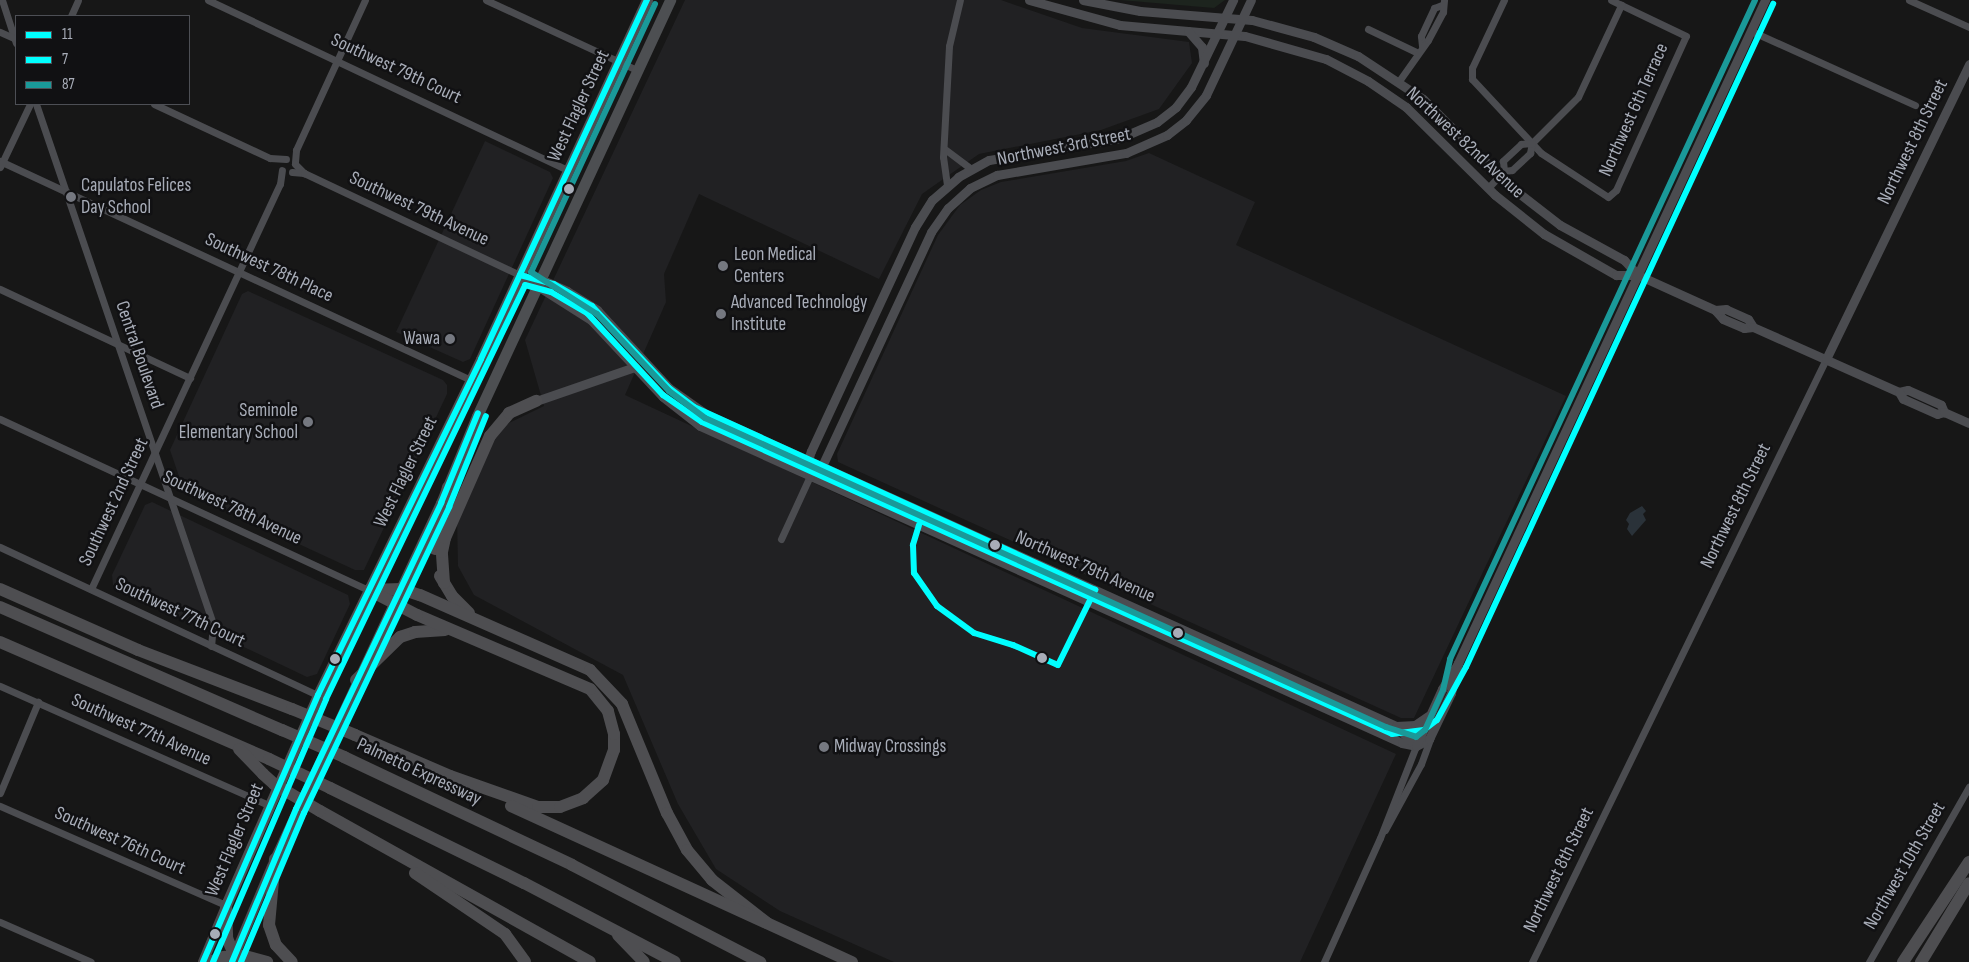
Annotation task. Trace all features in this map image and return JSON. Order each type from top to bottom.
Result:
[{"type":"highway","points":[[444,583],[442,552],[445,538],[490,436],[509,413],[536,401]]},
{"type":"highway","points":[[448,487],[434,555],[444,583],[477,619]]},
{"type":"highway","points":[[0,589],[138,650],[292,709],[450,776],[852,962]]},
{"type":"highway","points":[[369,590],[401,589],[477,619],[590,670],[610,687],[630,720],[667,813],[687,850],[719,886],[767,923]]},
{"type":"highway","points":[[369,590],[450,630],[590,689],[608,711],[614,742],[610,766],[603,780],[583,798],[560,807],[525,804],[450,776]]},
{"type":"highway","name":"Palmetto Expressway","points":[[0,607],[344,757],[580,869],[760,962]]},
{"type":"highway","points":[[356,680],[400,637],[416,632],[450,630]]},
{"type":"highway","points":[[0,642],[269,759],[610,926],[674,962]]},
{"type":"highway","points":[[236,745],[274,784],[590,962]]},
{"type":"highway","points":[[383,846],[405,866],[505,934],[524,962]]},
{"type":"highway","points":[[275,859],[269,925],[276,945],[292,962]]},
{"type":"highway","points":[[1903,962],[1969,862]]},
{"type":"highway","points":[[1921,962],[1969,883]]},
{"type":"highway","points":[[226,905],[227,938],[234,960]]},
{"type":"highway","points":[[610,926],[644,962]]},
{"type":"highway","points":[[210,962],[256,957],[267,962]]},
{"type":"main road","name":"West Flagler Street","points":[[203,962],[268,805],[318,696],[471,380],[647,0]]},
{"type":"main road","name":"West Flagler Street","points":[[234,960],[275,859],[356,680],[401,589],[448,487],[476,416],[670,0]]},
{"type":"street","points":[[2,0],[15,38]]},
{"type":"street","points":[[71,15],[78,0]]},
{"type":"street","name":"Southwest 79th Court","points":[[208,0],[568,170]]},
{"type":"street","points":[[291,173],[291,161],[365,0]]},
{"type":"street","points":[[486,0],[637,70]]},
{"type":"street","points":[[947,185],[943,157],[946,150],[949,46],[960,0]]},
{"type":"street","name":"Northwest 82nd Avenue","points":[[1029,0],[1107,22],[1235,34],[1311,53],[1368,80],[1418,118],[1488,188],[1531,225],[1569,250],[1616,275],[1638,275]]},
{"type":"street","name":"Northwest 82nd Avenue","points":[[1083,0],[1140,11],[1242,18],[1321,40],[1358,56],[1399,82],[1436,111],[1501,174],[1560,225],[1624,260],[1638,275],[1715,310],[1723,319],[1744,328],[1752,327],[1826,359],[1899,392],[1903,399],[1937,414],[1944,412],[1969,423]]},
{"type":"street","name":"Northwest 3rd Street","points":[[808,460],[915,227],[932,200],[947,185],[971,168],[1000,157],[1110,139],[1142,130],[1180,102],[1204,64],[1233,0]]},
{"type":"street","name":"Northwest 3rd Street","points":[[822,466],[931,232],[958,197],[977,184],[1000,174],[1126,153],[1161,139],[1181,125],[1202,101],[1251,0]]},
{"type":"street","points":[[1504,0],[1471,77],[1532,143]]},
{"type":"street","points":[[1488,188],[1501,174],[1512,170],[1530,153],[1532,143],[1578,97],[1621,5],[1611,0]]},
{"type":"street","points":[[1324,962],[1380,838],[1430,715],[1458,664],[1765,0]]},
{"type":"street","points":[[1909,0],[1969,27]]},
{"type":"street","points":[[1399,82],[1443,12],[1443,2]]},
{"type":"street","name":"Northwest 6th Terrace","points":[[1532,143],[1601,195],[1611,197],[1686,36],[1621,5]]},
{"type":"street","points":[[1368,29],[1420,49]]},
{"type":"street","points":[[1188,31],[1202,47],[1204,64]]},
{"type":"street","points":[[1751,31],[1915,105]]},
{"type":"street","points":[[0,32],[15,40]]},
{"type":"street","name":"Northwest 8th Street","points":[[1532,962],[1969,64]]},
{"type":"street","points":[[1,163],[30,105]]},
{"type":"street","name":"Central Boulevard","points":[[36,105],[213,624],[211,646]]},
{"type":"street","name":"Southwest 79th Avenue","points":[[156,105],[270,158],[291,173],[304,173]]},
{"type":"street","points":[[1501,174],[1503,161],[1521,144],[1532,143]]},
{"type":"street","points":[[946,150],[971,168]]},
{"type":"street","name":"Southwest 79th Avenue","points":[[270,158],[291,161],[304,173],[520,274]]},
{"type":"street","points":[[282,168],[291,161]]},
{"type":"street","name":"Southwest 78th Place","points":[[1,163],[67,191],[471,380]]},
{"type":"street","name":"Southwest 2nd Street","points":[[92,589],[280,184],[282,168]]},
{"type":"street","name":"Southwest 2nd Street","points":[[280,184],[291,173]]},
{"type":"street","name":"Northwest 79th Avenue","points":[[520,274],[592,306],[686,402],[808,460],[1396,726],[1416,746]]},
{"type":"street","name":"Northwest 79th Avenue","points":[[539,282],[584,314],[663,397],[696,423],[1396,741],[1416,746]]},
{"type":"street","points":[[0,289],[190,378]]},
{"type":"street","points":[[625,355],[631,346]]},
{"type":"street","points":[[536,401],[635,367]]},
{"type":"street","name":"Southwest 78th Avenue","points":[[0,418],[369,590]]},
{"type":"street","points":[[808,460],[810,476]]},
{"type":"street","points":[[781,538],[810,476],[822,466]]},
{"type":"street","name":"Southwest 77th Court","points":[[0,547],[318,696]]},
{"type":"street","points":[[1088,602],[1095,590]]},
{"type":"street","points":[[1380,838],[1400,806],[1451,693],[1458,664]]},
{"type":"street","name":"Southwest 77th Avenue","points":[[0,686],[268,805]]},
{"type":"street","points":[[1437,700],[1439,719]]},
{"type":"street","points":[[0,793],[38,702]]},
{"type":"street","points":[[1396,726],[1415,725],[1430,715]]},
{"type":"street","points":[[1416,746],[1426,742],[1432,735]]},
{"type":"street","name":"Northwest 10th Street","points":[[1869,962],[1969,787]]},
{"type":"street","name":"Southwest 76th Court","points":[[0,806],[226,905]]},
{"type":"street","points":[[0,922],[91,962]]},
{"type":"shaded area","points":[[685,0],[1001,0],[1082,28],[1189,42],[1192,63],[1159,109],[1101,130],[979,154],[922,194],[879,279],[699,194],[664,274],[666,302],[625,395],[1396,754],[1300,962],[894,962],[780,911],[716,869],[678,804],[623,675],[474,595],[458,566],[457,517],[497,429],[544,406],[525,340]]},
{"type":"shaded area","points":[[1120,0],[1225,0],[1214,8]]},
{"type":"shaded area","points":[[485,141],[550,172],[553,178],[470,359],[463,362],[396,332]]},
{"type":"shaded area","points":[[1149,153],[1255,202],[1236,245],[1566,396],[1414,718],[1401,718],[838,462],[837,454],[938,235],[960,205],[981,190],[1001,182],[1126,161]]},
{"type":"shaded area","name":"Seminole Elementary School","points":[[248,291],[443,380],[447,385],[447,394],[364,570],[355,570],[184,491],[170,450],[242,294]]},
{"type":"shaded area","points":[[152,502],[348,595],[350,604],[317,674],[307,677],[113,585],[112,575],[145,505]]},
{"type":"shaded area","points":[[1642,506],[1646,511],[1643,514],[1646,520],[1632,536],[1627,529],[1629,524],[1626,520],[1630,513]]},
{"type":"transit line","name":"11","points":[[203,962],[318,695],[481,359],[647,0]]},
{"type":"transit line","name":"87","points":[[655,4],[531,272],[597,314],[669,391],[705,418],[1386,727],[1416,737],[1425,730],[1443,690],[1450,659],[1755,0]]},
{"type":"transit line","name":"7","points":[[213,962],[326,699],[525,285],[551,292],[587,313],[663,395],[702,422],[1392,734],[1424,730],[1437,720],[1466,667],[1773,4]]},
{"type":"transit line","name":"11","points":[[520,275],[554,284],[592,306],[669,388],[694,407],[1095,590]]},
{"type":"transit line","name":"11","points":[[232,962],[296,809],[441,503],[478,413]]},
{"type":"transit line","name":"7","points":[[241,962],[304,813],[449,507],[486,416]]},
{"type":"transit line","name":"11","points":[[919,525],[913,545],[914,573],[937,606],[974,633],[1013,645],[1058,665]]},
{"type":"transit line","name":"11","points":[[1058,665],[1095,590]]},
{"type":"place","name":"Capulatos Felices Day School","points":[[71,197]]},
{"type":"place","name":"Leon Medical Centers","points":[[723,266]]},
{"type":"place","name":"Advanced Technology Institute","points":[[721,314]]},
{"type":"place","name":"Wawa","points":[[450,339]]},
{"type":"place","name":"Seminole Elementary School","points":[[308,422]]},
{"type":"place","name":"Midway Crossings","points":[[824,747]]}]
